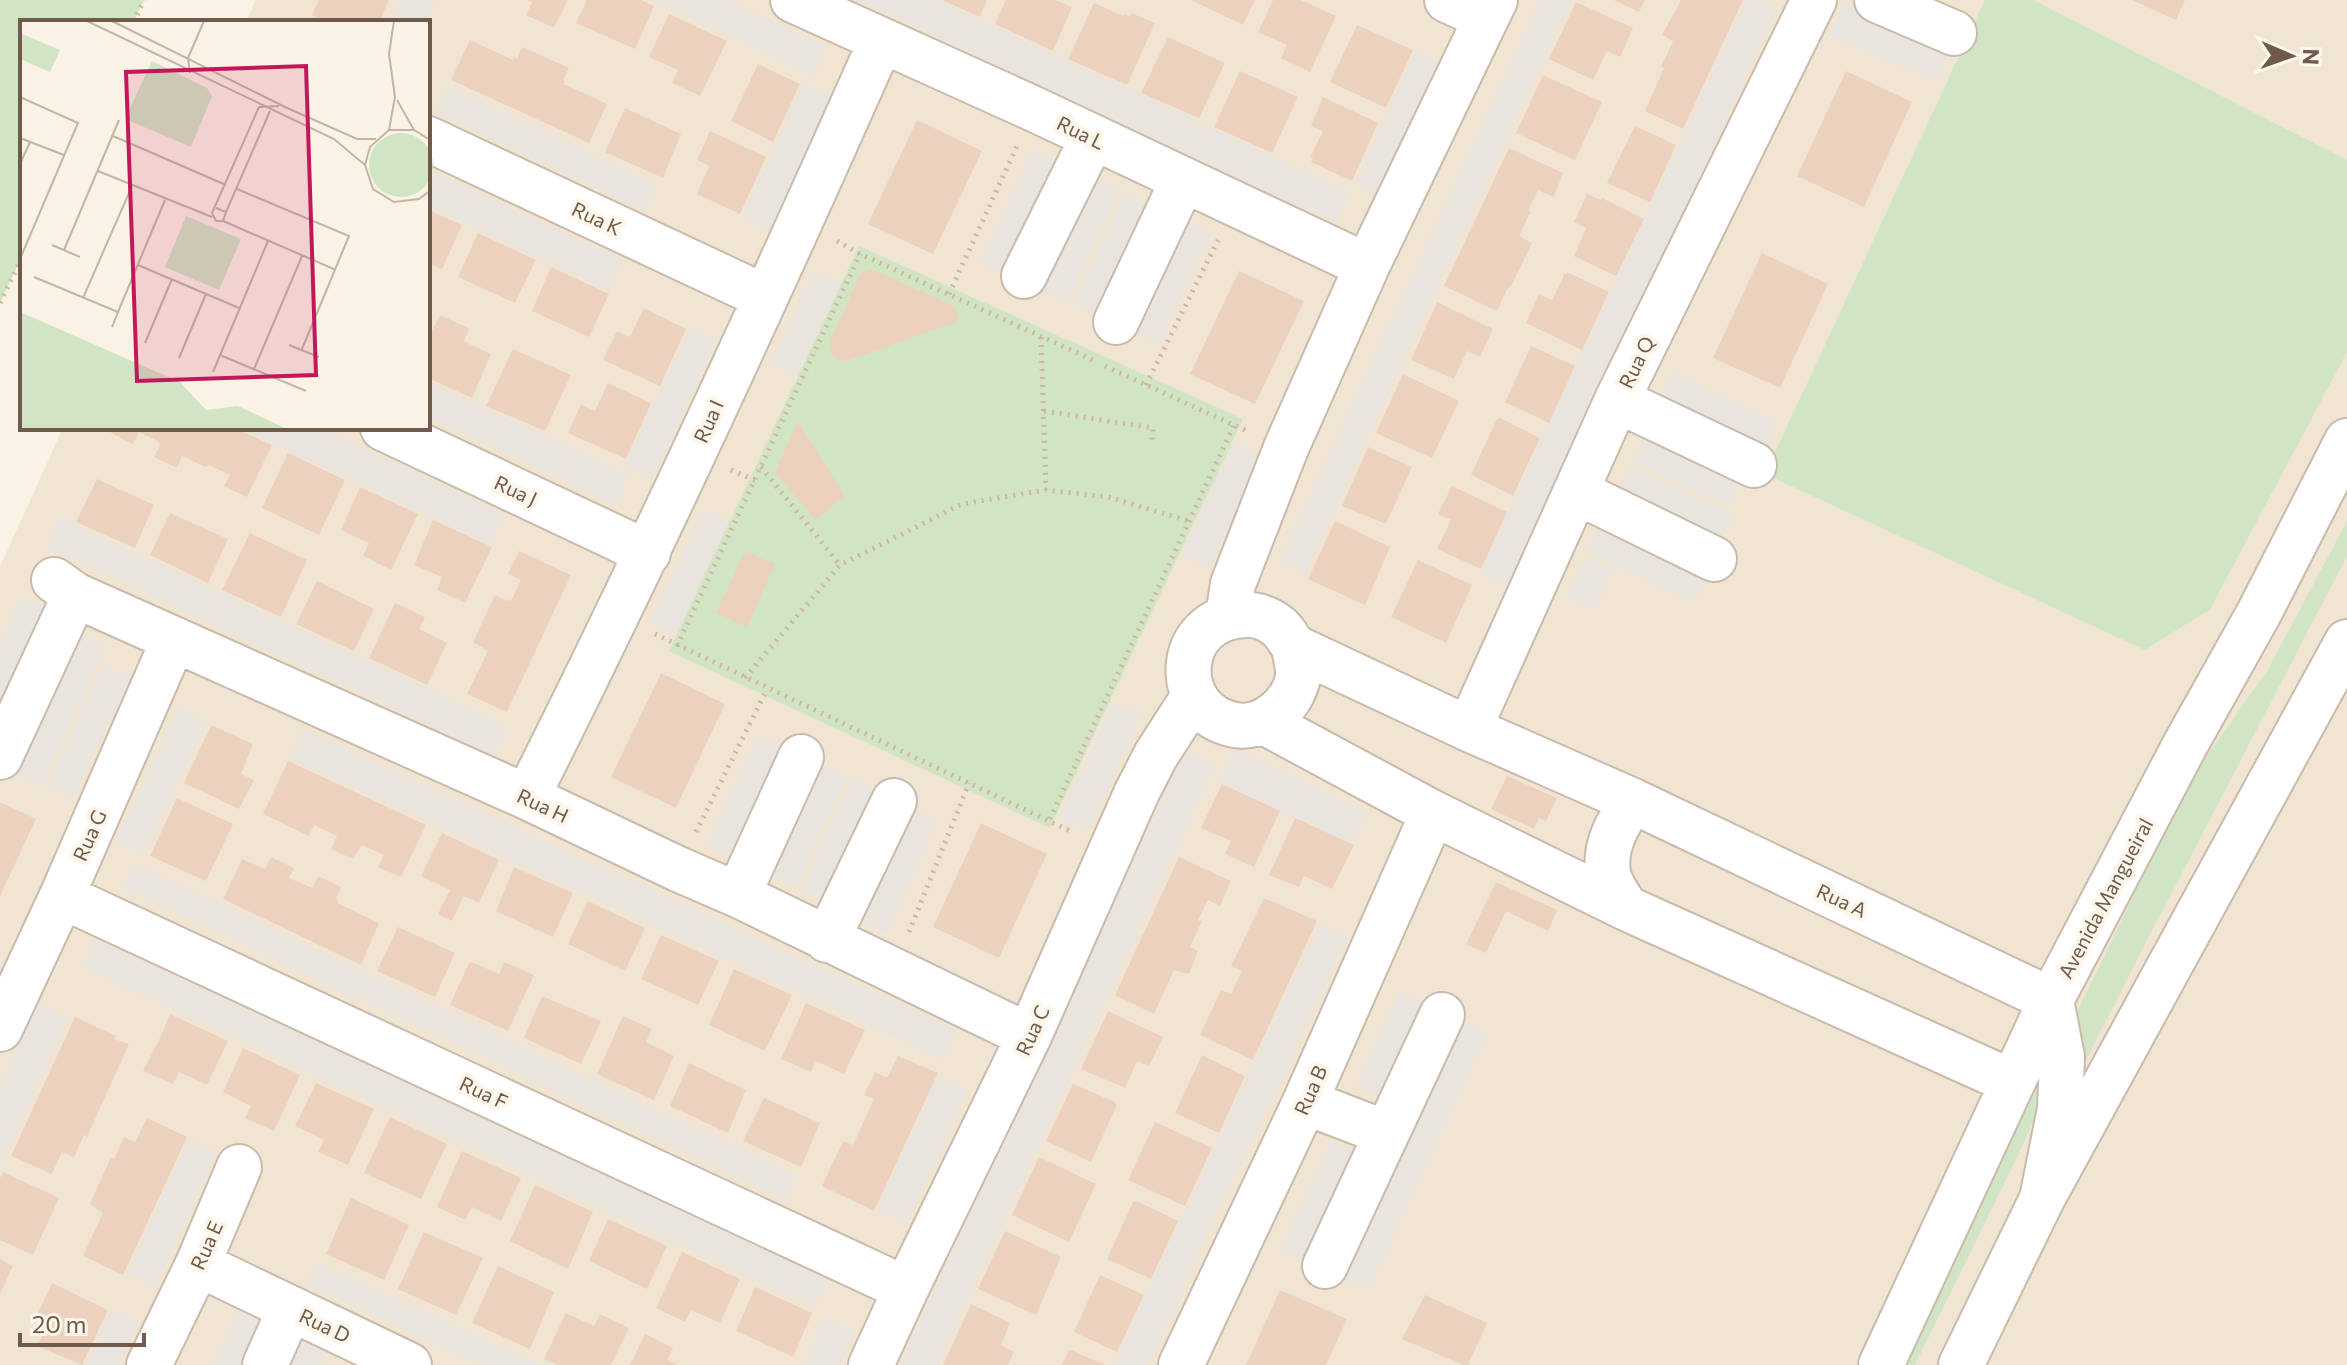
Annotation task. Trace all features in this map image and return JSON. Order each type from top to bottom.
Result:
[{"type":"street","name":"Rua L","points":[[793,0],[1034,109],[1367,266]]},
{"type":"street","points":[[1294,647],[1298,676],[1287,704],[1264,722],[1237,725],[1212,716],[1194,696],[1188,669],[1194,642],[1208,626],[1228,616],[1233,584],[1286,448],[1367,266],[1490,9],[1447,0]]},
{"type":"street","name":"Rua Q","points":[[1469,729],[1617,400],[1814,0]]},
{"type":"street","points":[[1877,0],[1954,33]]},
{"type":"street","name":"Rua I","points":[[527,797],[648,553],[802,221],[881,41]]},
{"type":"street","points":[[1024,276],[1093,137]]},
{"type":"street","name":"Rua K","points":[[430,140],[765,297]]},
{"type":"street","points":[[1116,322],[1183,180]]},
{"type":"street","points":[[1617,400],[1754,465]]},
{"type":"street","name":"Rua J","points":[[387,430],[648,553]]},
{"type":"street","name":"Avenida Mangueiral","points":[[1881,1365],[2051,1000],[2185,745],[2335,482],[2347,441]]},
{"type":"street","points":[[1577,492],[1714,559]]},
{"type":"street","name":"Rua H","points":[[0,757],[64,587],[738,895],[1029,1036]]},
{"type":"street","name":"Rua A","points":[[1228,616],[1254,614],[1278,626],[1294,647],[1633,801],[2051,1000]]},
{"type":"street","name":"Rua G","points":[[0,1029],[62,896],[174,639]]},
{"type":"street","points":[[1961,1365],[2042,1199],[2347,642]]},
{"type":"street","name":"Rua C","points":[[871,1365],[1029,1036],[1137,792],[1156,755],[1194,696]]},
{"type":"street","points":[[1264,722],[1433,813],[1626,908],[2012,1082]]},
{"type":"street","points":[[738,895],[801,757]]},
{"type":"street","points":[[827,940],[894,801]]},
{"type":"street","points":[[1626,908],[1608,876],[1608,854],[1616,825],[1633,801]]},
{"type":"street","name":"Rua B","points":[[1181,1365],[1305,1102],[1433,813]]},
{"type":"street","name":"Rua F","points":[[62,896],[906,1289]]},
{"type":"street","points":[[2042,1199],[2060,1109],[2062,1057],[2051,1000]]},
{"type":"street","points":[[1325,1266],[1442,1015]]},
{"type":"street","points":[[1305,1102],[1386,1133]]},
{"type":"street","name":"Rua E","points":[[149,1365],[198,1264],[239,1167]]},
{"type":"street","name":"Rua D","points":[[198,1264],[409,1365]]},
{"type":"street","points":[[265,1365],[290,1309]]},
{"type":"path","points":[[135,20],[144,0]]},
{"type":"path","points":[[949,294],[1034,109]]},
{"type":"path","points":[[1146,385],[1236,204]]},
{"type":"path","points":[[802,221],[860,254],[1286,448]]},
{"type":"path","points":[[677,646],[860,254]]},
{"type":"path","points":[[0,303],[20,261]]},
{"type":"path","points":[[1041,337],[1046,490]]},
{"type":"path","points":[[1044,411],[1153,428],[1152,442]]},
{"type":"path","points":[[1049,819],[1234,425]]},
{"type":"path","points":[[761,467],[840,565]]},
{"type":"path","points":[[745,678],[840,565],[962,504],[1046,490],[1108,497],[1189,521]]},
{"type":"path","points":[[619,614],[677,646],[1049,819],[1111,852]]},
{"type":"path","points":[[678,869],[767,689]]},
{"type":"path","points":[[893,970],[969,783]]},
{"type":"shaded area","points":[[256,0],[2347,0],[2347,1365],[0,1365],[0,567],[62,430],[430,430],[430,20],[247,20]]},
{"type":"shaded area","points":[[401,0],[436,0],[427,20],[393,20]]},
{"type":"shaded area","points":[[652,0],[727,0],[827,47],[814,76]]},
{"type":"shaded area","points":[[858,0],[938,0],[1350,192],[1336,223]]},
{"type":"shaded area","points":[[1540,0],[1571,0],[1305,574],[1279,561]]},
{"type":"shaded area","points":[[1746,0],[1759,0],[1777,9],[1509,587],[1479,574]]},
{"type":"shaded area","points":[[1844,3],[1950,50],[1937,81],[1830,36]]},
{"type":"shaded area","points":[[1415,51],[1444,64],[1383,197],[1355,184]]},
{"type":"shaded area","points":[[803,83],[831,96],[770,231],[742,218]]},
{"type":"shaded area","points":[[447,86],[657,185],[645,211],[435,112]]},
{"type":"shaded area","points":[[1032,149],[1060,162],[1008,275],[980,262]]},
{"type":"shaded area","points":[[430,171],[623,260],[610,291],[430,207]]},
{"type":"shaded area","points":[[1089,177],[1119,190],[1067,303],[1038,289]]},
{"type":"shaded area","points":[[1125,193],[1153,207],[1102,317],[1073,303]]},
{"type":"shaded area","points":[[1183,220],[1210,233],[1159,344],[1131,331]]},
{"type":"shaded area","points":[[813,271],[841,283],[798,377],[770,364]]},
{"type":"shaded area","points":[[690,327],[717,340],[652,479],[624,466]]},
{"type":"shaded area","points":[[1671,372],[1777,421],[1764,451],[1658,401]]},
{"type":"shaded area","points":[[430,383],[629,475],[616,504],[430,417]]},
{"type":"shaded area","points":[[243,430],[323,430],[505,514],[491,545]]},
{"type":"shaded area","points":[[1647,431],[1742,477],[1729,506],[1632,462]]},
{"type":"shaded area","points":[[1233,443],[1261,457],[1209,568],[1181,555]]},
{"type":"shaded area","points":[[1631,466],[1734,514],[1721,543],[1617,494]]},
{"type":"shaded area","points":[[703,509],[732,522],[678,634],[650,621]]},
{"type":"shaded area","points":[[60,518],[507,726],[494,755],[47,547]]},
{"type":"shaded area","points":[[1602,522],[1708,572],[1695,603],[1588,551]]},
{"type":"shaded area","points":[[1586,557],[1613,570],[1596,610],[1566,596]]},
{"type":"shaded area","points":[[22,596],[51,610],[0,720],[0,644]]},
{"type":"shaded area","points":[[77,633],[106,646],[41,786],[13,773]]},
{"type":"shaded area","points":[[103,665],[130,678],[73,799],[47,787]]},
{"type":"shaded area","points":[[1113,702],[1141,714],[1088,830],[1060,817]]},
{"type":"shaded area","points":[[179,708],[207,722],[143,854],[116,840]]},
{"type":"shaded area","points":[[302,729],[957,1031],[945,1060],[289,758]]},
{"type":"shaded area","points":[[757,735],[787,748],[737,860],[707,846]]},
{"type":"shaded area","points":[[1234,749],[1367,813],[1351,845],[1219,781]]},
{"type":"shaded area","points":[[1185,750],[1215,765],[937,1365],[900,1365]]},
{"type":"shaded area","points":[[818,762],[847,776],[796,888],[766,874]]},
{"type":"shaded area","points":[[852,778],[880,791],[829,902],[801,889]]},
{"type":"shaded area","points":[[909,806],[938,820],[887,933],[856,919]]},
{"type":"shaded area","points":[[133,863],[795,1175],[784,1199],[122,887]]},
{"type":"shaded area","points":[[1319,924],[1347,937],[1146,1365],[1113,1365]]},
{"type":"shaded area","points":[[96,940],[828,1280],[815,1308],[83,967]]},
{"type":"shaded area","points":[[1399,992],[1429,1005],[1386,1099],[1356,1087]]},
{"type":"shaded area","points":[[38,1003],[68,1017],[0,1165],[0,1086]]},
{"type":"shaded area","points":[[1459,1019],[1487,1033],[1369,1289],[1339,1277]]},
{"type":"shaded area","points":[[938,1076],[968,1089],[906,1223],[877,1209]]},
{"type":"shaded area","points":[[189,1139],[216,1152],[155,1286],[127,1273]]},
{"type":"shaded area","points":[[1330,1141],[1360,1154],[1311,1263],[1280,1251]]},
{"type":"shaded area","points":[[317,1262],[539,1365],[482,1365],[307,1284]]},
{"type":"shaded area","points":[[111,1309],[138,1322],[119,1365],[87,1365]]},
{"type":"shaded area","points":[[237,1312],[326,1354],[321,1365],[213,1365]]},
{"type":"shaded area","points":[[825,1319],[854,1332],[840,1365],[804,1365]]},
{"type":"green space","points":[[0,0],[144,0],[135,20],[20,20],[20,261],[0,303]]},
{"type":"green space","points":[[1985,0],[2033,0],[2347,160],[2347,352],[2210,609],[2145,650],[1765,474]]},
{"type":"green space","points":[[859,246],[1243,419],[1050,828],[669,651]]},
{"type":"green space","points":[[2347,521],[2347,556],[2083,1066],[2074,1019],[2186,786],[2267,671]]},
{"type":"green space","points":[[2050,1061],[2044,1096],[2023,1145],[1915,1365],[1903,1365]]},
{"type":"building","points":[[319,0],[389,0],[380,20],[322,20],[312,15]]},
{"type":"building","points":[[526,0],[568,0],[554,28],[526,15],[532,2]]},
{"type":"building","points":[[587,0],[641,0],[654,6],[635,49],[576,23]]},
{"type":"building","points":[[942,0],[987,0],[980,17]]},
{"type":"building","points":[[1006,0],[1056,0],[1072,7],[1053,51],[995,24]]},
{"type":"building","points":[[1191,0],[1255,0],[1243,25]]},
{"type":"building","points":[[1273,0],[1301,0],[1336,16],[1310,72],[1281,58],[1287,45],[1258,32]]},
{"type":"building","points":[[1614,0],[1645,0],[1639,12]]},
{"type":"building","points":[[1681,0],[1743,0],[1683,129],[1645,111],[1673,41],[1662,35]]},
{"type":"building","points":[[2132,0],[2185,0],[2176,20]]},
{"type":"building","points":[[1576,2],[1633,28],[1620,57],[1607,51],[1593,80],[1549,59]]},
{"type":"building","points":[[1094,3],[1123,16],[1130,16],[1131,13],[1155,23],[1127,85],[1068,59]]},
{"type":"building","points":[[669,14],[727,41],[700,96],[672,83],[678,70],[649,57]]},
{"type":"building","points":[[1357,25],[1413,50],[1386,108],[1330,82]]},
{"type":"building","points":[[1168,37],[1225,63],[1199,118],[1141,93]]},
{"type":"building","points":[[470,40],[513,60],[514,57],[517,59],[522,47],[569,68],[564,84],[607,104],[589,143],[451,80]]},
{"type":"building","points":[[758,64],[800,84],[773,142],[731,121]]},
{"type":"building","points":[[1240,71],[1298,97],[1272,153],[1214,127]]},
{"type":"building","points":[[1846,71],[1912,102],[1864,207],[1797,176]]},
{"type":"building","points":[[1543,75],[1602,102],[1575,160],[1516,133]]},
{"type":"building","points":[[1323,97],[1378,123],[1352,181],[1311,162],[1313,158],[1310,157],[1323,131],[1311,126]]},
{"type":"building","points":[[625,108],[681,134],[663,178],[605,152]]},
{"type":"building","points":[[917,120],[982,151],[933,254],[868,224]]},
{"type":"building","points":[[1635,126],[1676,145],[1650,202],[1607,183]]},
{"type":"building","points":[[710,131],[766,157],[740,214],[697,194],[709,166],[697,160]]},
{"type":"building","points":[[1509,148],[1563,173],[1554,197],[1538,190],[1519,236],[1532,243],[1497,311],[1444,286]]},
{"type":"building","points":[[1587,194],[1644,219],[1616,276],[1574,256],[1586,228],[1574,222]]},
{"type":"building","points":[[430,211],[462,225],[442,269],[430,264]]},
{"type":"building","points":[[478,233],[536,260],[515,303],[458,277]]},
{"type":"building","points":[[1762,253],[1828,284],[1780,388],[1713,358]]},
{"type":"building","points":[[551,267],[609,294],[589,337],[532,311]]},
{"type":"building","points":[[872,269],[952,305],[958,313],[957,322],[846,361],[837,360],[831,354],[830,341],[861,273]]},
{"type":"building","points":[[1239,271],[1304,301],[1255,404],[1190,374]]},
{"type":"building","points":[[1567,272],[1609,292],[1582,350],[1526,323],[1539,294],[1552,300]]},
{"type":"building","points":[[1437,302],[1493,329],[1480,357],[1467,351],[1454,379],[1411,360]]},
{"type":"building","points":[[644,308],[686,329],[660,386],[603,360],[617,331],[630,337]]},
{"type":"building","points":[[440,315],[470,329],[463,341],[491,354],[472,398],[430,379],[430,335]]},
{"type":"building","points":[[1531,346],[1575,366],[1549,423],[1505,402]]},
{"type":"building","points":[[513,349],[571,375],[545,431],[486,406]]},
{"type":"building","points":[[1403,374],[1459,401],[1432,458],[1376,433]]},
{"type":"building","points":[[608,383],[651,403],[626,459],[568,433],[581,404],[595,411]]},
{"type":"building","points":[[1500,418],[1540,438],[1513,496],[1471,475]]},
{"type":"building","points":[[798,421],[845,496],[815,520],[775,472]]},
{"type":"building","points":[[112,430],[238,430],[272,445],[247,497],[224,486],[230,475],[209,465],[206,467],[182,456],[177,468],[154,457],[159,442],[139,432],[133,444],[111,433]]},
{"type":"building","points":[[1368,447],[1412,467],[1386,524],[1342,506]]},
{"type":"building","points":[[288,453],[345,480],[319,535],[262,508]]},
{"type":"building","points":[[97,479],[154,505],[135,548],[76,522]]},
{"type":"building","points":[[1452,486],[1507,512],[1481,569],[1437,549],[1451,520],[1438,514]]},
{"type":"building","points":[[360,487],[418,514],[391,570],[363,556],[369,543],[341,530]]},
{"type":"building","points":[[170,513],[228,539],[208,583],[150,555]]},
{"type":"building","points":[[433,520],[492,547],[465,603],[437,590],[442,577],[414,565]]},
{"type":"building","points":[[1335,521],[1390,547],[1365,605],[1308,579]]},
{"type":"building","points":[[250,533],[307,560],[281,617],[222,590]]},
{"type":"building","points":[[519,551],[571,575],[507,712],[467,694],[488,651],[473,642],[495,595],[511,601],[521,580],[508,574]]},
{"type":"building","points":[[745,551],[775,564],[747,627],[716,613]]},
{"type":"building","points":[[1418,560],[1472,585],[1446,643],[1391,617]]},
{"type":"building","points":[[317,581],[374,609],[354,651],[296,624]]},
{"type":"building","points":[[395,603],[425,617],[419,629],[447,643],[427,685],[369,658]]},
{"type":"building","points":[[661,673],[725,704],[676,808],[611,777]]},
{"type":"building","points":[[211,725],[253,744],[241,774],[254,780],[239,809],[184,783]]},
{"type":"building","points":[[288,761],[426,825],[401,877],[378,867],[384,855],[362,845],[353,859],[331,849],[337,836],[314,825],[309,836],[263,814]]},
{"type":"building","points":[[1507,776],[1557,798],[1546,821],[1539,818],[1534,829],[1491,809]]},
{"type":"building","points":[[1222,784],[1280,811],[1254,867],[1225,854],[1231,841],[1201,828]]},
{"type":"building","points":[[177,798],[233,824],[206,881],[150,856]]},
{"type":"building","points":[[0,802],[36,819],[0,896]]},
{"type":"building","points":[[1295,818],[1354,845],[1332,889],[1304,876],[1299,887],[1269,875]]},
{"type":"building","points":[[981,823],[1047,854],[999,958],[933,927]]},
{"type":"building","points":[[442,833],[499,860],[479,903],[464,896],[452,921],[438,914],[450,890],[421,876]]},
{"type":"building","points":[[271,857],[294,868],[289,878],[312,888],[318,876],[341,887],[337,903],[379,923],[361,965],[223,899],[242,859],[265,869]]},
{"type":"building","points":[[1179,857],[1231,881],[1220,906],[1208,900],[1190,947],[1198,951],[1189,974],[1174,970],[1154,1014],[1115,995]]},
{"type":"building","points":[[514,867],[573,893],[553,937],[496,911]]},
{"type":"building","points":[[1496,882],[1557,910],[1548,931],[1506,911],[1486,953],[1466,944]]},
{"type":"building","points":[[1264,898],[1317,921],[1253,1060],[1200,1035],[1221,990],[1231,994],[1242,971],[1231,966]]},
{"type":"building","points":[[588,901],[645,928],[625,971],[568,944]]},
{"type":"building","points":[[398,927],[455,953],[435,997],[377,971]]},
{"type":"building","points":[[661,935],[719,961],[698,1005],[641,979]]},
{"type":"building","points":[[472,962],[499,974],[504,962],[534,975],[508,1031],[450,1005]]},
{"type":"building","points":[[734,969],[792,995],[765,1051],[709,1025]]},
{"type":"building","points":[[542,996],[601,1021],[581,1064],[524,1038]]},
{"type":"building","points":[[806,1003],[865,1030],[844,1074],[816,1061],[811,1072],[781,1059]]},
{"type":"building","points":[[1108,1011],[1163,1037],[1149,1066],[1137,1061],[1125,1088],[1081,1069]]},
{"type":"building","points":[[170,1014],[228,1041],[207,1085],[179,1072],[173,1084],[143,1071]]},
{"type":"building","points":[[623,1016],[652,1029],[646,1042],[674,1056],[654,1100],[597,1074]]},
{"type":"building","points":[[75,1017],[129,1044],[87,1137],[84,1135],[74,1157],[62,1152],[52,1174],[11,1156]]},
{"type":"building","points":[[243,1048],[300,1075],[274,1131],[245,1118],[251,1106],[223,1092]]},
{"type":"building","points":[[1202,1055],[1245,1076],[1219,1133],[1175,1113]]},
{"type":"building","points":[[898,1056],[938,1073],[874,1211],[822,1186],[843,1141],[853,1145],[874,1099],[864,1095],[875,1072],[887,1078]]},
{"type":"building","points":[[689,1063],[746,1090],[728,1133],[670,1106]]},
{"type":"building","points":[[316,1083],[374,1109],[348,1165],[318,1152],[324,1140],[295,1126]]},
{"type":"building","points":[[1073,1084],[1117,1105],[1091,1162],[1046,1141]]},
{"type":"building","points":[[764,1098],[820,1123],[801,1167],[743,1141]]},
{"type":"building","points":[[390,1117],[447,1144],[421,1199],[364,1173]]},
{"type":"building","points":[[147,1118],[187,1137],[123,1275],[83,1256],[103,1213],[90,1204],[111,1157],[114,1159],[124,1137],[135,1142]]},
{"type":"building","points":[[1155,1122],[1212,1148],[1185,1206],[1128,1180]]},
{"type":"building","points":[[462,1151],[521,1178],[501,1221],[472,1207],[465,1220],[437,1207]]},
{"type":"building","points":[[1039,1157],[1096,1184],[1069,1242],[1012,1215]]},
{"type":"building","points":[[3,1172],[59,1198],[33,1255],[0,1240],[0,1178]]},
{"type":"building","points":[[535,1185],[593,1212],[568,1269],[510,1241]]},
{"type":"building","points":[[351,1198],[409,1225],[384,1280],[326,1254]]},
{"type":"building","points":[[1137,1201],[1178,1221],[1151,1279],[1107,1259],[1133,1202]]},
{"type":"building","points":[[608,1219],[667,1246],[647,1289],[589,1261]]},
{"type":"building","points":[[1005,1231],[1061,1257],[1036,1315],[978,1289]]},
{"type":"building","points":[[424,1232],[483,1258],[456,1315],[398,1289]]},
{"type":"building","points":[[682,1252],[740,1279],[720,1323],[691,1310],[685,1322],[656,1308]]},
{"type":"building","points":[[0,1259],[13,1266],[0,1294]]},
{"type":"building","points":[[498,1266],[554,1292],[530,1349],[472,1323]]},
{"type":"building","points":[[1100,1275],[1144,1295],[1117,1352],[1074,1332]]},
{"type":"building","points":[[52,1283],[108,1310],[82,1365],[37,1346],[50,1319],[38,1313]]},
{"type":"building","points":[[755,1287],[812,1313],[793,1357],[736,1331]]},
{"type":"building","points":[[1280,1290],[1347,1319],[1326,1365],[1246,1365]]},
{"type":"building","points":[[1425,1295],[1487,1323],[1468,1365],[1402,1339]]},
{"type":"building","points":[[971,1304],[1010,1323],[1001,1345],[1014,1352],[1008,1365],[943,1365]]},
{"type":"building","points":[[566,1313],[594,1326],[600,1314],[629,1328],[611,1365],[557,1365],[544,1359]]},
{"type":"building","points":[[645,1334],[673,1348],[667,1360],[678,1365],[630,1365]]},
{"type":"building","points":[[1071,1350],[1105,1365],[1062,1365]]}]
